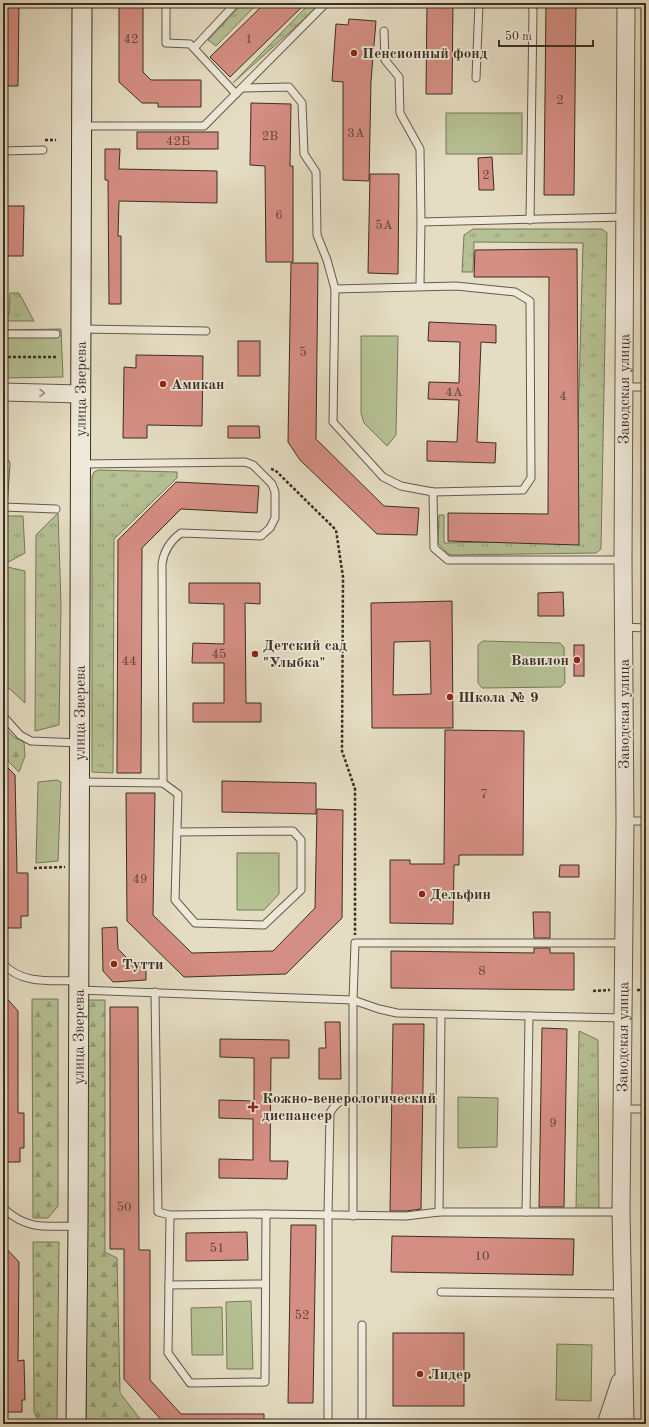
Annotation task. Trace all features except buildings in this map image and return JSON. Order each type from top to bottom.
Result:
[{"type":"main road","name":"улица Зверева","points":[[76,1424],[80,782],[80,126],[82,3]]},
{"type":"street","name":"Заводская улица","points":[[625,1424],[621,1212],[625,821],[623,560],[626,387],[626,3]]},
{"type":"street","points":[[3,392],[80,394]]},
{"type":"street","points":[[606,1424],[625,1366]]},
{"type":"lane","points":[[166,3],[166,43],[190,44],[236,94]]},
{"type":"lane","points":[[194,48],[236,3]]},
{"type":"lane","points":[[80,126],[204,126],[326,3]]},
{"type":"lane","points":[[476,78],[479,3]]},
{"type":"lane","points":[[530,220],[533,11],[531,3]]},
{"type":"lane","points":[[384,31],[385,60],[399,77],[400,113],[420,149],[420,286]]},
{"type":"lane","points":[[242,88],[289,88],[302,103],[304,154],[316,172],[316,235],[327,260],[335,289],[333,422],[383,476],[401,486],[434,492],[523,490],[531,478],[530,301],[515,292],[456,286],[335,289]]},
{"type":"lane","points":[[3,150],[43,150]]},
{"type":"lane","points":[[421,222],[625,217]]},
{"type":"lane","points":[[80,329],[206,331]]},
{"type":"lane","points":[[3,334],[56,334]]},
{"type":"lane","points":[[626,387],[646,387]]},
{"type":"lane","points":[[79,464],[245,462],[253,465],[272,484],[275,492],[275,518],[270,528],[261,536],[181,533],[172,540],[163,554],[163,783]]},
{"type":"lane","points":[[6,464],[3,507],[56,509]]},
{"type":"lane","points":[[434,492],[434,548],[448,560],[623,560]]},
{"type":"lane","points":[[624,627],[646,628]]},
{"type":"lane","points":[[3,716],[20,735],[31,741],[80,743]]},
{"type":"lane","points":[[80,782],[163,783],[178,794],[175,900],[195,923],[264,925],[301,890],[301,840],[293,830],[177,832]]},
{"type":"lane","points":[[625,821],[646,821]]},
{"type":"lane","points":[[353,1216],[353,1000],[355,943],[624,943]]},
{"type":"lane","points":[[3,964],[9,970],[30,980],[155,992],[353,1000],[379,1009],[397,1013],[623,1018]]},
{"type":"lane","points":[[155,992],[158,1212],[170,1215],[266,1214],[353,1216],[406,1216],[438,1212],[621,1212]]},
{"type":"lane","points":[[438,1212],[441,1015]]},
{"type":"lane","points":[[526,1212],[529,1016]]},
{"type":"lane","points":[[328,1424],[328,1215],[330,1113],[335,1105],[342,1100],[354,1098]]},
{"type":"lane","points":[[622,1109],[645,1106]]},
{"type":"lane","points":[[3,1208],[13,1217],[30,1225],[78,1226]]},
{"type":"lane","points":[[170,1215],[168,1353],[190,1383],[205,1383],[266,1382],[266,1214]]},
{"type":"lane","points":[[169,1285],[265,1284]]},
{"type":"lane","points":[[441,1292],[623,1294]]},
{"type":"lane","points":[[362,1325],[362,1424]]},
{"type":"path","points":[[3,357],[57,357]]},
{"type":"path","points":[[253,465],[275,470],[336,530],[343,577],[342,751],[355,789],[355,943]]},
{"type":"path","points":[[645,990],[645,1106]]},
{"type":"green space","points":[[243,3],[258,3],[216,46],[208,40]]},
{"type":"green space","points":[[310,3],[322,3],[233,83]]},
{"type":"green space","points":[[446,113],[522,113],[522,154],[446,154]]},
{"type":"green space","points":[[473,229],[602,229],[607,233],[601,549],[596,553],[449,555],[438,543],[439,515],[444,515],[444,543],[575,540],[583,243],[474,242],[473,272],[462,272],[464,235]]},
{"type":"green space","points":[[10,293],[19,293],[34,321],[3,321],[3,315],[9,315]]},
{"type":"green space","points":[[61,329],[63,377],[3,378],[3,330]]},
{"type":"green space","points":[[361,336],[398,336],[396,435],[387,446],[364,423],[361,413]]},
{"type":"green space","points":[[99,470],[177,472],[177,478],[114,539],[113,773],[92,772],[92,477],[94,472]]},
{"type":"green space","points":[[58,513],[61,605],[59,725],[35,731],[36,535]]},
{"type":"green space","points":[[3,516],[23,516],[25,553],[3,565]]},
{"type":"green space","points":[[3,566],[25,571],[25,703],[3,683]]},
{"type":"green space","points":[[483,641],[560,643],[564,647],[565,683],[561,687],[482,688],[478,683],[478,645]]},
{"type":"green space","points":[[3,726],[14,737],[24,742],[25,756],[19,772],[3,756]]},
{"type":"green space","points":[[57,780],[61,782],[58,861],[36,863],[38,782]]},
{"type":"green space","points":[[237,853],[279,853],[279,894],[264,910],[237,910]]},
{"type":"green space","points":[[32,999],[58,999],[58,1206],[48,1218],[33,1218]]},
{"type":"green space","points":[[86,1000],[105,1000],[105,1252],[117,1258],[120,1393],[144,1424],[86,1424]]},
{"type":"green space","points":[[579,1031],[598,1040],[599,1209],[576,1209]]},
{"type":"green space","points":[[458,1097],[498,1098],[497,1147],[458,1148]]},
{"type":"green space","points":[[33,1242],[59,1242],[57,1424],[40,1424],[34,1412]]},
{"type":"green space","points":[[251,1301],[253,1369],[227,1369],[226,1302]]},
{"type":"green space","points":[[222,1307],[223,1355],[192,1355],[191,1308]]},
{"type":"green space","points":[[557,1344],[592,1345],[591,1401],[556,1400]]},
{"type":"place","name":"Пенсионный фонд","points":[[354,53]]},
{"type":"place","name":"Амикан","points":[[163,384]]},
{"type":"place","name":"Детский сад \"Улыбка\"","points":[[255,654]]},
{"type":"place","name":"Вавилон","points":[[577,660]]},
{"type":"place","name":"Школа № 9","points":[[450,697]]},
{"type":"place","name":"Дельфин","points":[[422,894]]},
{"type":"place","name":"Тутти","points":[[114,964]]},
{"type":"place","name":"Кожно-венерологический диспансер","points":[[253,1107]]},
{"type":"place","name":"Лидер","points":[[420,1374]]}]
